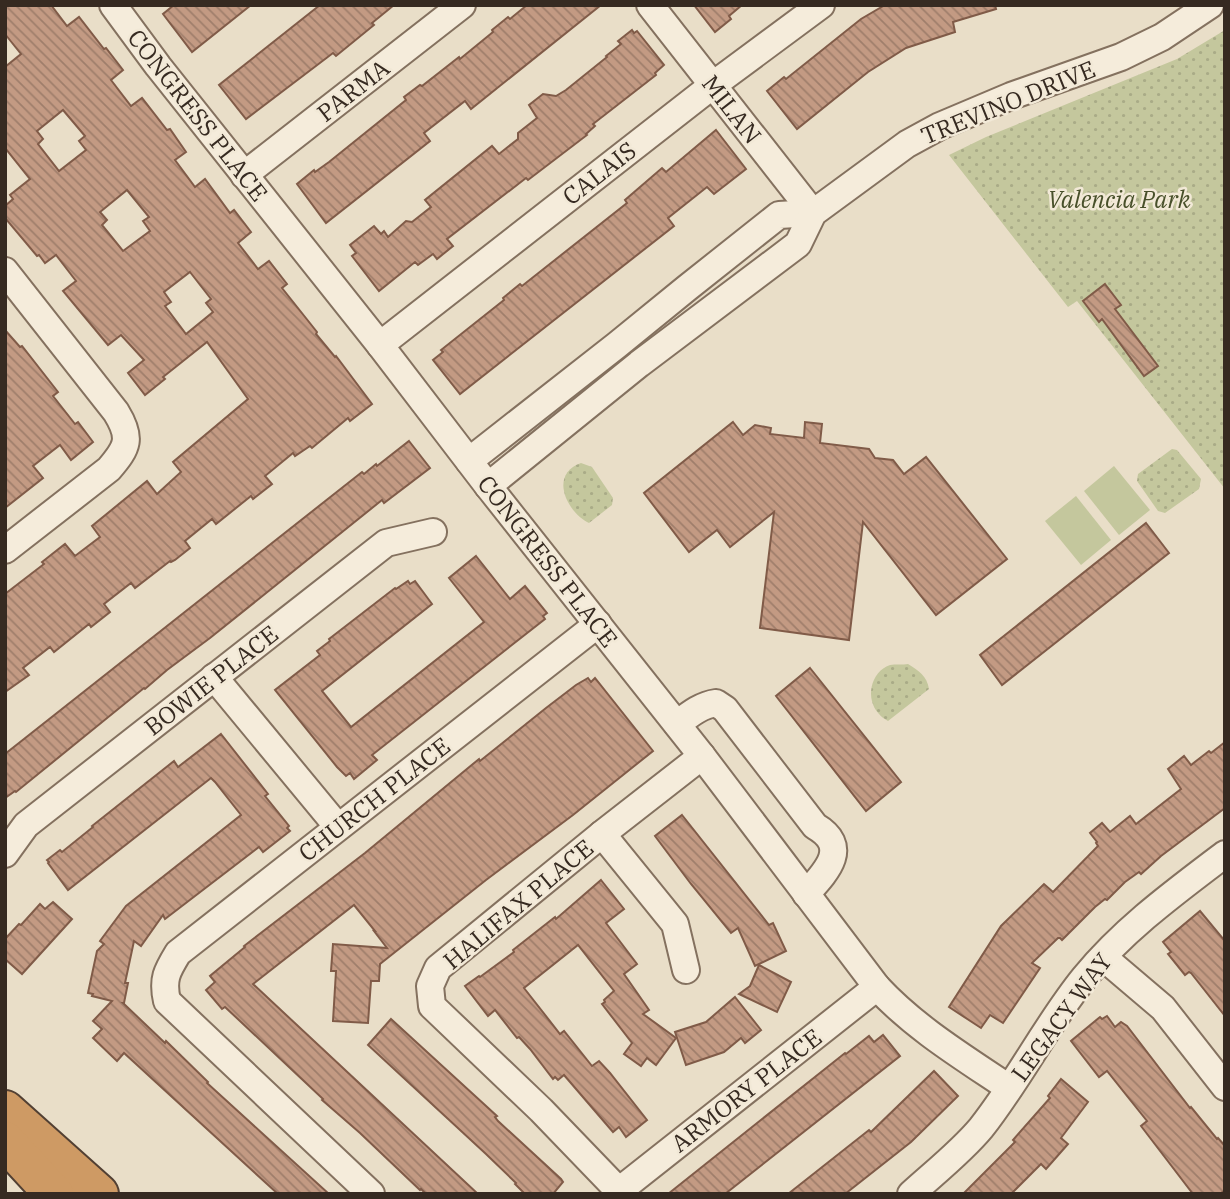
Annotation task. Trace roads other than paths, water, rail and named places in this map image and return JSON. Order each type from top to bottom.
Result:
[{"type":"highway","points":[[5,1110],[99,1194]]},
{"type":"highway","points":[[5,1141],[54,1194]]},
{"type":"street","name":"CONGRESS PLACE","points":[[113,5],[158,66],[702,756],[877,987],[893,1005],[924,1031],[1009,1088]]},
{"type":"street","name":"PARMA","points":[[244,175],[462,5]]},
{"type":"street","name":"MILAN","points":[[650,5],[813,213]]},
{"type":"street","name":"CALAIS","points":[[380,345],[713,85],[821,5]]},
{"type":"street","name":"TREVINO DRIVE","points":[[488,486],[639,364],[798,244],[813,213],[907,144],[940,126],[1011,96],[1121,57],[1162,37],[1210,5]]},
{"type":"street","points":[[469,461],[779,215],[813,213]]},
{"type":"street","points":[[5,271],[116,412],[125,426],[127,441],[121,456],[108,469],[5,551]]},
{"type":"street","name":"BOWIE PLACE","points":[[5,853],[26,825],[386,543],[433,532]]},
{"type":"street","name":"CHURCH PLACE","points":[[370,1194],[167,1001],[163,985],[169,968],[178,953],[598,624]]},
{"type":"street","points":[[214,677],[338,827]]},
{"type":"street","points":[[677,724],[708,704],[716,703],[725,709],[815,826],[825,832],[832,842],[832,858],[828,870],[806,894]]},
{"type":"street","name":"HALIFAX PLACE","points":[[617,1192],[541,1110],[432,1006],[430,986],[438,968],[702,756]]},
{"type":"street","points":[[602,834],[675,924],[685,970]]},
{"type":"street","name":"LEGACY WAY","points":[[911,1194],[979,1130],[1026,1065],[1061,1008],[1113,945],[1154,908],[1225,854]]},
{"type":"street","points":[[1103,957],[1163,1008],[1225,1087]]},
{"type":"street","name":"ARMORY PLACE","points":[[617,1192],[877,987]]},
{"type":"park label","name":"Valencia Park","points":[[1119,199]]}]
